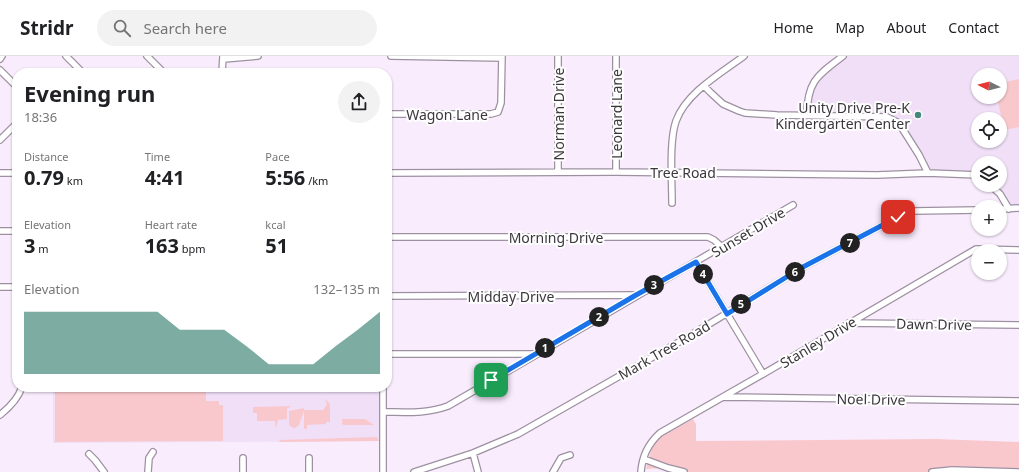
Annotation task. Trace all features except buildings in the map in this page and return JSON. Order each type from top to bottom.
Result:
[{"type":"street","points":[[66,56],[78,68]]},
{"type":"street","points":[[147,56],[159,68]]},
{"type":"street","points":[[223,68],[224,58],[258,56]]},
{"type":"street","points":[[391,56],[502,57]]},
{"type":"street","name":"Norman Drive","points":[[558,56],[558,172]]},
{"type":"street","name":"Leonard Lane","points":[[616,56],[616,172]]},
{"type":"street","points":[[672,203],[673,138],[679,113],[689,99],[744,56]]},
{"type":"street","points":[[806,115],[808,94],[814,81],[820,73],[843,56]]},
{"type":"street","name":"Wagon Lane","points":[[392,114],[491,114],[498,112],[501,103],[502,57]]},
{"type":"street","points":[[0,70],[12,82]]},
{"type":"street","points":[[704,86],[723,104],[739,111],[765,114],[887,117],[900,125],[919,155],[928,173]]},
{"type":"street","points":[[0,140],[12,128]]},
{"type":"street","name":"Tree Road","points":[[392,173],[616,172],[877,175],[928,173],[971,175]]},
{"type":"street","points":[[0,173],[12,173]]},
{"type":"street","points":[[998,192],[1009,209],[1019,208]]},
{"type":"street","name":"Sunset Drive","points":[[383,412],[424,412],[434,411],[448,406],[534,354],[793,205]]},
{"type":"street","name":"Mark Tree Road","points":[[414,472],[472,453],[518,434],[727,314],[801,268],[898,217],[914,211],[971,210]]},
{"type":"street","points":[[0,231],[12,231]]},
{"type":"street","name":"Morning Drive","points":[[392,237],[708,237],[722,246]]},
{"type":"street","name":"Stanley Drive","points":[[641,472],[644,459],[652,440],[660,433],[976,249],[1019,250]]},
{"type":"street","points":[[696,262],[763,374]]},
{"type":"street","points":[[0,286],[12,287]]},
{"type":"street","name":"Midday Drive","points":[[392,296],[636,295]]},
{"type":"street","name":"Dawn Drive","points":[[849,323],[1019,325]]},
{"type":"street","points":[[392,354],[534,354]]},
{"type":"street","points":[[0,415],[14,403],[21,392]]},
{"type":"street","points":[[383,392],[383,472]]},
{"type":"street","name":"Noel Drive","points":[[723,397],[1019,401]]},
{"type":"street","points":[[148,472],[149,458],[153,452]]},
{"type":"street","points":[[472,453],[478,472]]},
{"type":"street","points":[[89,454],[96,460],[104,472]]},
{"type":"street","points":[[553,472],[556,464],[561,458],[570,455]]},
{"type":"street","points":[[243,458],[243,472]]},
{"type":"street","points":[[309,458],[309,472]]},
{"type":"street","points":[[644,459],[684,472]]},
{"type":"street","points":[[932,472],[959,470],[1019,472]]},
{"type":"shaded area","name":"Unity Drive Pre-K Kindergarten Center","points":[[843,56],[1019,56],[1019,208],[1009,209],[1007,206],[1007,200],[1002,200],[996,192],[1007,192],[1007,156],[971,156],[971,175],[928,173],[900,125],[887,117],[807,115],[812,85]]},
{"type":"shaded area","points":[[1019,79],[1019,127],[1007,129],[1007,112],[1000,112],[998,104],[1007,104],[1007,82]]},
{"type":"shaded area","points":[[53,392],[380,392],[380,441],[53,443]]},
{"type":"shaded area","points":[[55,392],[206,392],[206,401],[219,401],[219,405],[223,405],[223,441],[55,442]]},
{"type":"shaded area","points":[[324,398],[330,404],[330,422],[326,422],[326,424],[307,425],[307,429],[304,429],[304,411],[299,425],[295,428],[291,427],[289,424],[289,411],[304,408],[304,410],[323,410],[327,404]]},
{"type":"shaded area","points":[[291,406],[287,409],[287,419],[278,420],[276,429],[275,421],[257,421],[257,413],[253,413],[253,407]]},
{"type":"shaded area","points":[[342,419],[365,419],[374,425],[344,425],[342,424]]},
{"type":"shaded area","points":[[693,419],[696,424],[696,441],[935,439],[1019,442],[1019,472],[667,472],[665,468],[646,469],[656,439]]},
{"type":"shaded area","points":[[377,437],[379,441],[278,442],[281,440]]},
{"type":"place","name":"Unity Drive Pre-K Kindergarten Center","points":[[918,115]]},
{"type":"route","points":[[491,380],[636,295],[696,262],[727,314],[801,268],[898,217]]}]
